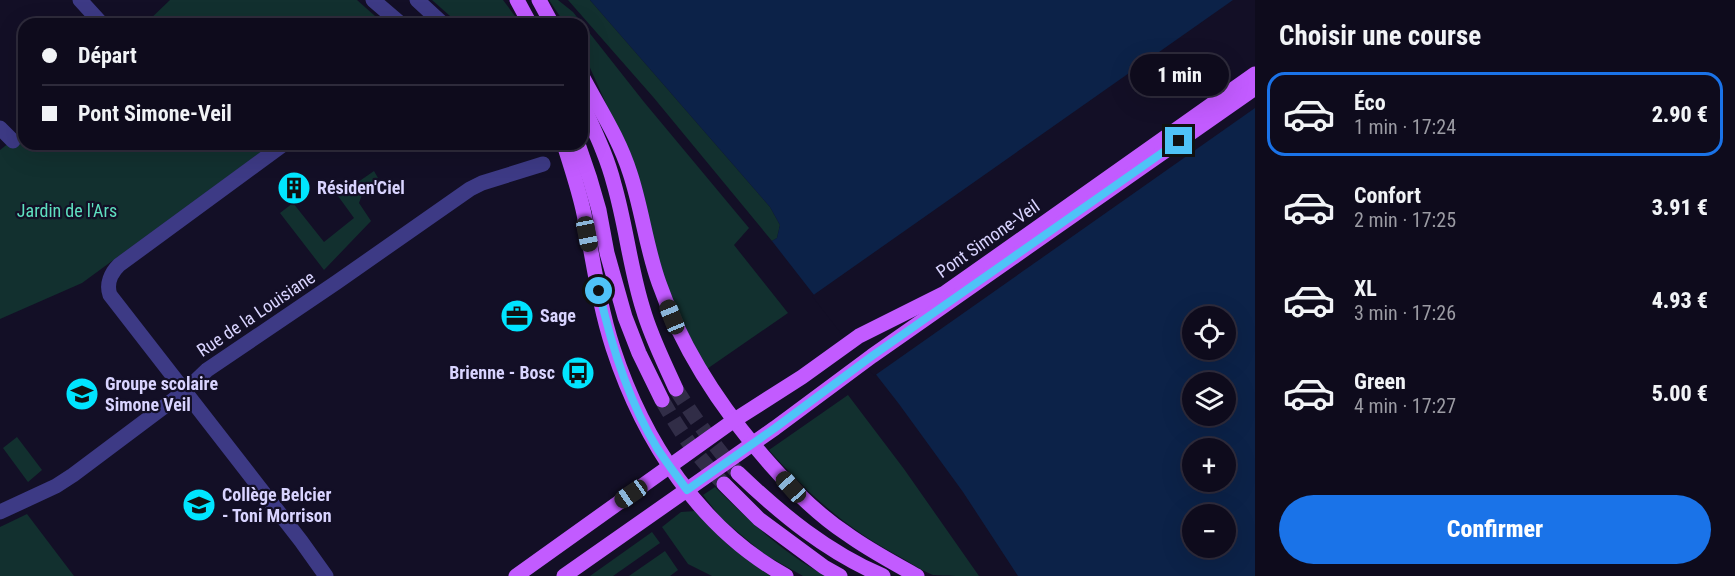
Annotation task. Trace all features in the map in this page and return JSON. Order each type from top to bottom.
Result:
[{"type":"main road","points":[[517,0],[527,18]]},
{"type":"main road","points":[[539,0],[548,18]]},
{"type":"main road","name":"Pont Simone-Veil","points":[[516,576],[733,421],[802,377],[859,336],[945,294],[1255,74]]},
{"type":"main road","points":[[588,86],[614,131],[630,173],[654,269],[679,333],[701,374],[733,421],[791,487],[826,518],[867,547],[917,576]]},
{"type":"main road","name":"Pont Simone-Veil","points":[[564,576],[1255,88]]},
{"type":"main road","points":[[588,117],[615,185],[631,266],[643,309],[655,344],[676,389]]},
{"type":"main road","points":[[566,150],[576,183],[613,348],[640,417],[657,449],[687,490],[738,544],[769,567],[786,576]]},
{"type":"main road","points":[[580,150],[599,210],[607,253],[625,317],[639,353],[662,400]]},
{"type":"main road","points":[[738,474],[770,504],[833,551],[883,576]]},
{"type":"main road","points":[[724,483],[759,519],[824,567],[840,576]]},
{"type":"street","points":[[80,0],[96,18]]},
{"type":"street","points":[[373,0],[394,18]]},
{"type":"street","points":[[417,0],[435,18]]},
{"type":"street","points":[[0,128],[13,141]]},
{"type":"street","points":[[276,150],[119,265],[111,276],[109,290],[110,295],[326,576]]},
{"type":"street","name":"Rue de la Louisiane","points":[[0,512],[56,486],[73,475],[184,391],[207,370],[470,189],[543,164]]},
{"type":"green space","points":[[170,0],[357,0],[377,18],[151,18]]},
{"type":"green space","points":[[432,0],[503,0],[516,18],[452,18]]},
{"type":"green space","points":[[549,0],[558,0],[578,18],[561,18]]},
{"type":"green space","points":[[568,0],[590,0],[770,207],[780,225],[777,238],[772,241],[654,98],[588,23],[588,18],[584,18]]},
{"type":"green space","points":[[588,31],[749,228],[734,245],[788,313],[704,371],[668,293],[630,157],[588,63]]},
{"type":"green space","name":"Jardin de l'Ars","points":[[18,136],[18,150],[264,150],[82,283],[0,319],[0,150]]},
{"type":"green space","points":[[374,171],[378,178],[363,192],[359,203],[371,221],[324,270],[280,213],[293,203],[324,242],[354,218],[338,196]]},
{"type":"green space","points":[[848,395],[904,469],[979,576],[933,575],[881,546],[830,510],[769,450]]},
{"type":"green space","points":[[17,437],[42,470],[28,482],[3,448]]},
{"type":"green space","points":[[715,487],[781,547],[827,576],[803,576],[764,554],[721,518],[703,495]]},
{"type":"green space","points":[[695,511],[727,544],[770,576],[712,576],[688,564],[662,527],[681,512]]},
{"type":"green space","points":[[27,514],[74,576],[0,576],[0,527]]},
{"type":"green space","points":[[652,532],[660,543],[613,576],[590,576]]},
{"type":"green space","points":[[665,551],[678,570],[670,576],[629,576]]},
{"type":"water","points":[[590,0],[1255,0],[1255,576],[1018,576],[963,492],[899,404],[772,241],[777,238],[780,225],[770,207]]},
{"type":"pier","points":[[1233,0],[1255,0],[1255,108],[874,376],[812,296]]},
{"type":"tunnel","points":[[676,389],[704,431],[736,471]]},
{"type":"tunnel","points":[[662,400],[690,444],[724,484]]},
{"type":"place","name":"Résiden'Ciel","points":[[294,188]]},
{"type":"place","name":"Sage","points":[[517,316]]},
{"type":"place","name":"Brienne - Bosc","points":[[578,373]]},
{"type":"place","name":"Groupe scolaire Simone Veil","points":[[82,394]]},
{"type":"place","name":"Collège Belcier - Toni Morrison","points":[[199,505]]},
{"type":"route","points":[[599,291],[613,348],[640,417],[657,449],[687,490],[872,356],[1179,141]]}]
